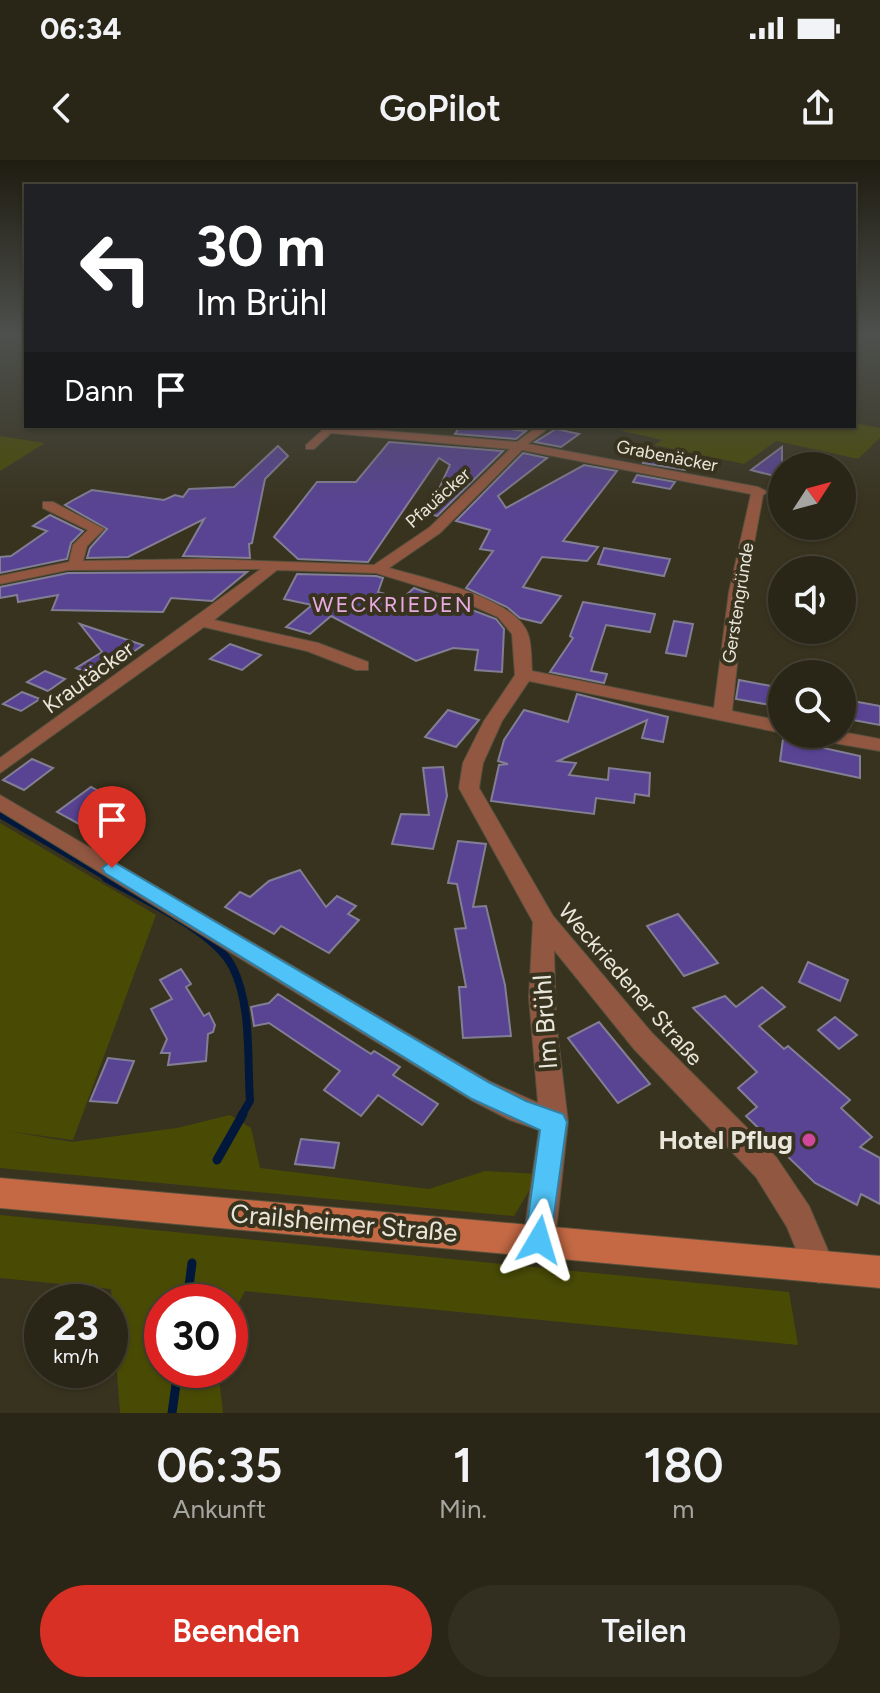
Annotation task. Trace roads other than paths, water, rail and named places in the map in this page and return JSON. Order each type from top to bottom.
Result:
[{"type":"main road","name":"Crailsheimer Straße","points":[[0,1193],[880,1272]]},
{"type":"street","name":"Pfauäcker","points":[[377,569],[435,530],[519,446],[542,428]]},
{"type":"street","name":"Pfauäcker","points":[[310,447],[328,429],[519,446]]},
{"type":"street","name":"Grabenäcker","points":[[519,446],[760,491]]},
{"type":"street","name":"Gerstengründe","points":[[722,715],[737,592],[760,491]]},
{"type":"street","points":[[48,505],[97,529],[80,545],[75,566]]},
{"type":"street","points":[[0,580],[75,566],[204,563],[271,568],[377,569],[453,592],[504,614],[520,633],[524,675],[768,724]]},
{"type":"street","name":"Krautäcker","points":[[0,767],[202,622],[271,568]]},
{"type":"street","points":[[202,622],[312,647],[362,666]]},
{"type":"street","name":"Weckriedener Straße","points":[[524,675],[493,721],[473,763],[469,788],[545,922],[643,1041],[766,1167],[798,1217],[819,1267]]},
{"type":"street","points":[[856,741],[880,745]]},
{"type":"street","points":[[0,802],[481,1091],[520,1111],[554,1122]]},
{"type":"street","name":"Im Brühl","points":[[539,1240],[554,1122],[542,1030],[541,950],[545,922]]},
{"type":"waterway","points":[[0,815],[110,880]]},
{"type":"waterway","points":[[106,878],[193,928],[223,953],[232,966],[246,1014],[250,1101],[241,1116]]},
{"type":"waterway","points":[[217,1160],[243,1114]]},
{"type":"waterway","points":[[189,1284],[192,1263]]},
{"type":"waterway","points":[[172,1413],[175,1388]]},
{"type":"place","name":"Hotel Pflug","points":[[809,1140]]},
{"type":"district","name":"WECKRIEDEN","points":[[393,604]]}]
